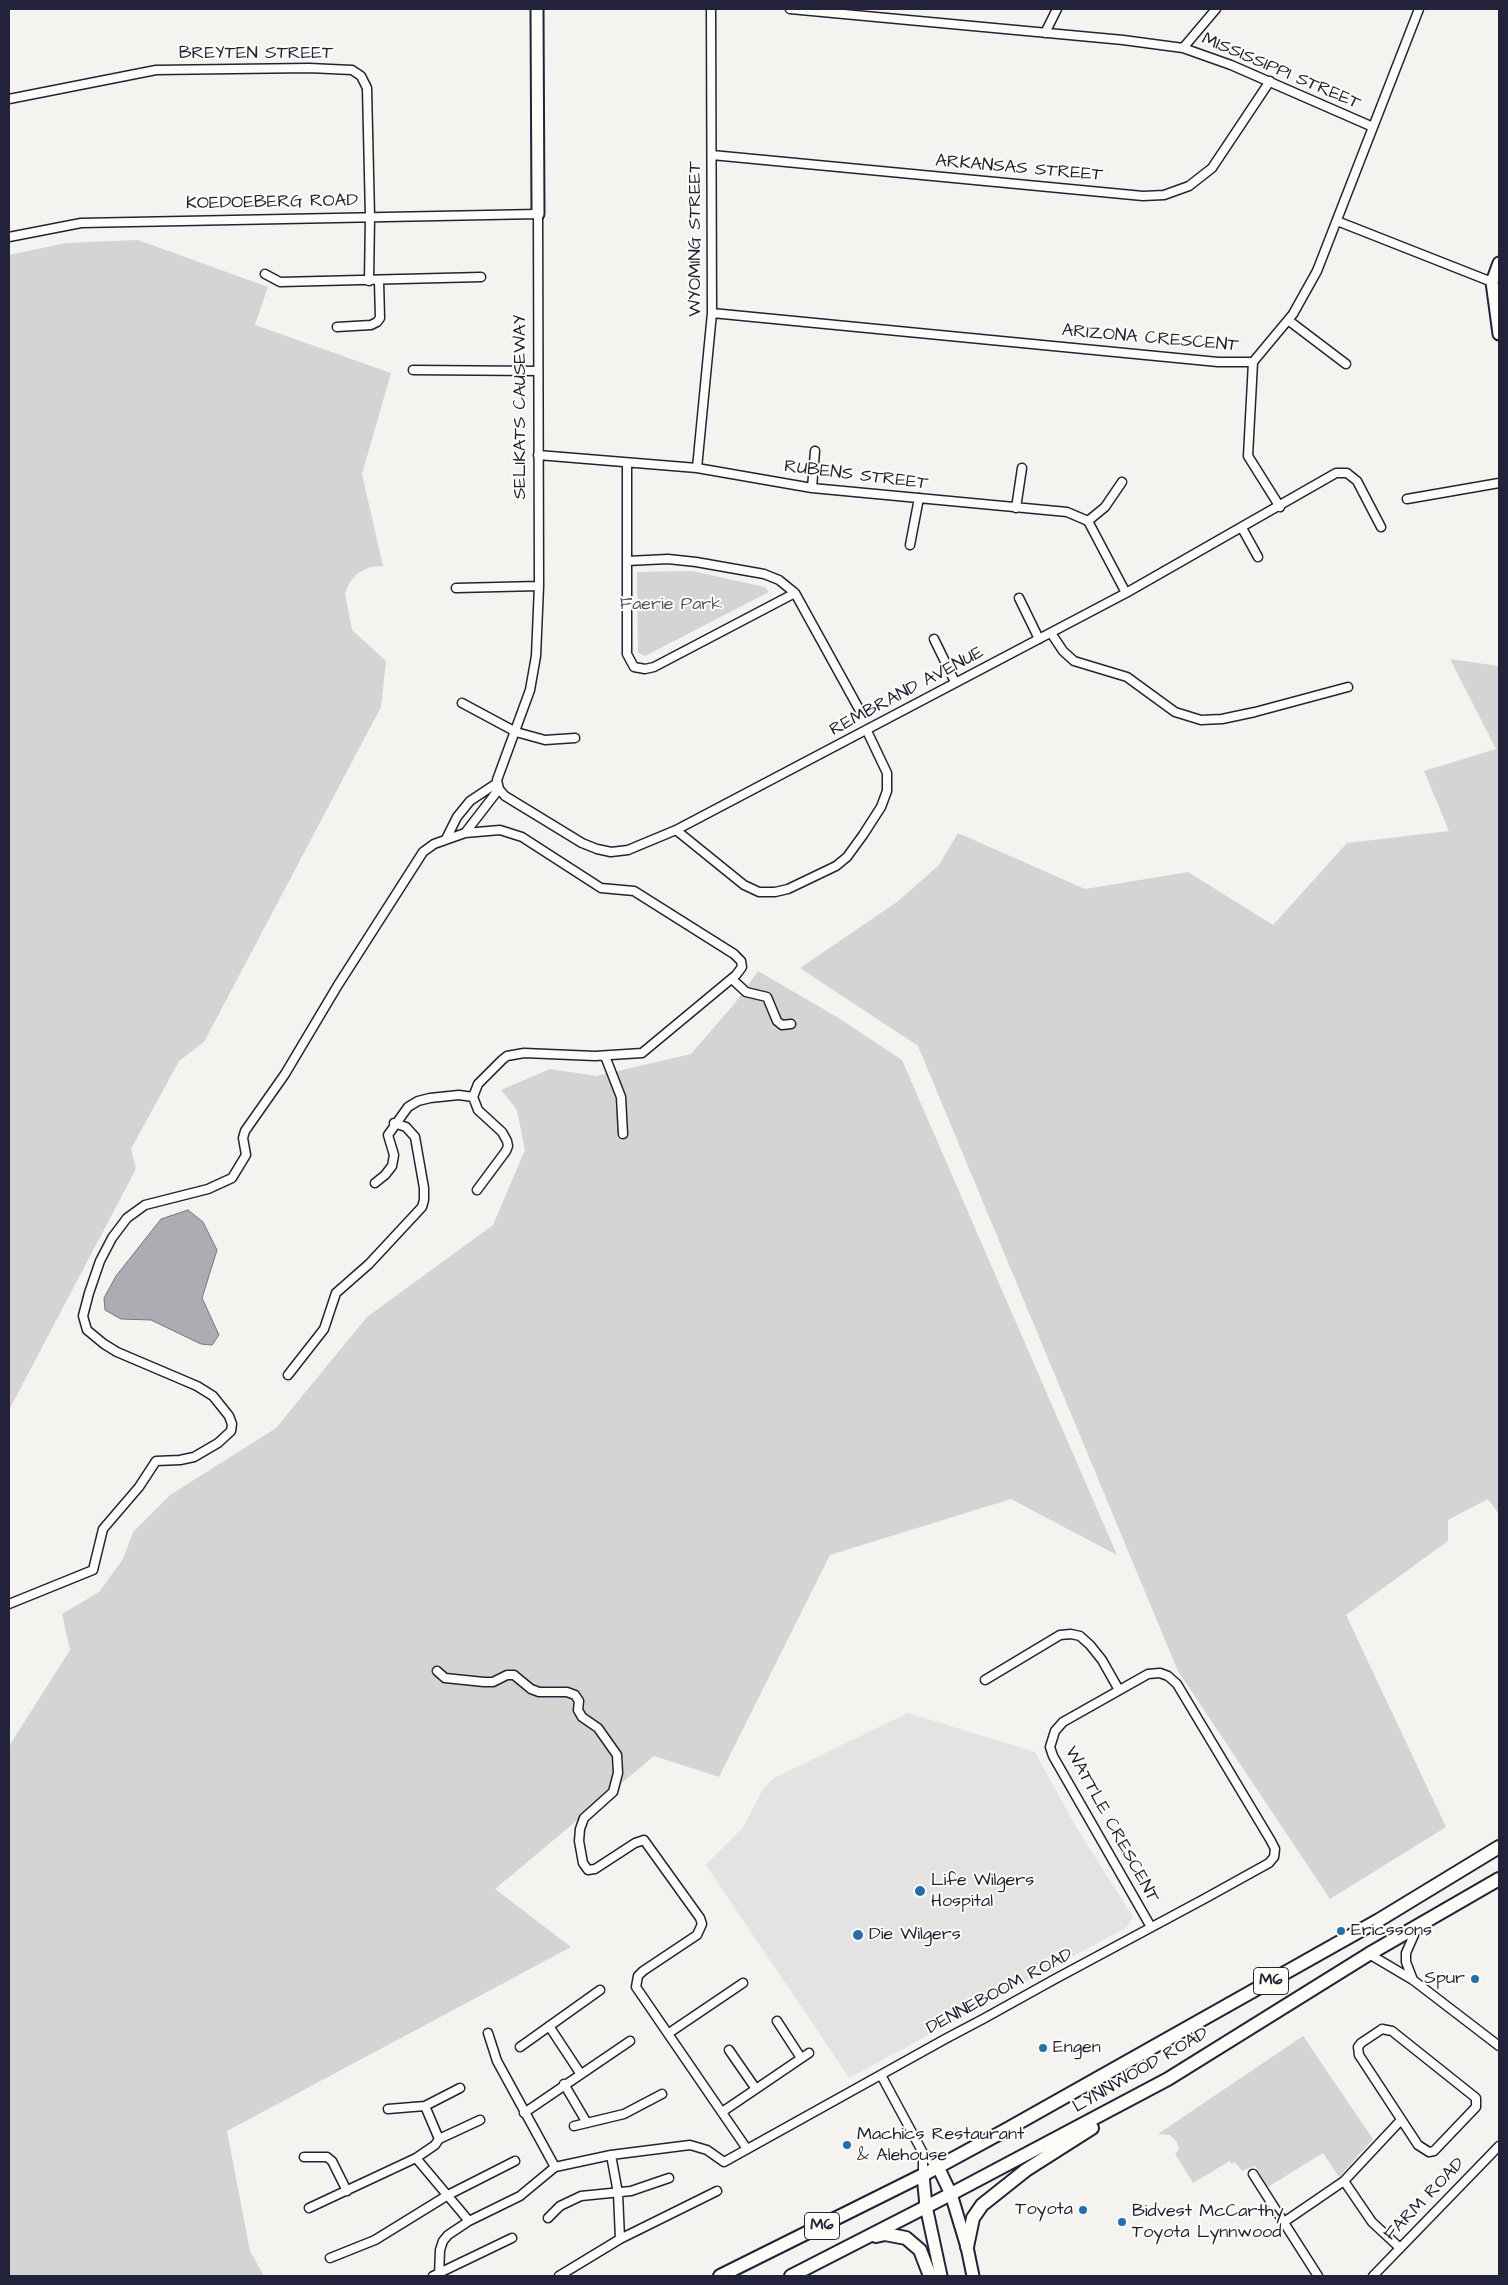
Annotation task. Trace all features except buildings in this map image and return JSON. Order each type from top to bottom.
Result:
[{"type":"main road","name":"LYNNWOOD ROAD","points":[[720,2276],[938,2167],[1328,1949],[1499,1847]]},
{"type":"main road","points":[[1444,1881],[1499,1855]]},
{"type":"main road","name":"LYNNWOOD ROAD","points":[[790,2276],[951,2194],[1168,2079],[1369,1954],[1499,1879]]},
{"type":"main road","points":[[967,2247],[973,2218],[982,2205],[1026,2170],[1168,2079]]},
{"type":"main road","points":[[854,2244],[885,2234],[906,2238],[920,2250],[930,2276]]},
{"type":"street","name":"SELIKATS CAUSEWAY","points":[[465,833],[498,786],[498,777],[516,732],[534,675],[539,586],[537,9]]},
{"type":"street","name":"WYOMING STREET","points":[[697,468],[712,313],[711,9]]},
{"type":"street","name":"MISSISSIPPI STREET","points":[[790,9],[1183,48],[1206,54],[1373,127]]},
{"type":"street","points":[[1045,33],[1056,9]]},
{"type":"street","points":[[1183,48],[1216,9]]},
{"type":"street","name":"ARIZONA CRESCENT","points":[[712,313],[1218,362],[1253,362],[1288,320],[1310,286],[1419,9]]},
{"type":"street","name":"BREYTEN STREET","points":[[9,99],[156,70],[309,68],[352,70],[361,76],[367,88],[370,217]]},
{"type":"street","name":"ARKANSAS STREET","points":[[712,154],[1143,196],[1164,195],[1189,186],[1212,168],[1270,81]]},
{"type":"street","name":"KOEDOEBERG ROAD","points":[[9,237],[80,223],[538,214]]},
{"type":"street","points":[[369,281],[370,217]]},
{"type":"street","points":[[1337,221],[1492,282]]},
{"type":"street","points":[[1499,262],[1492,282],[1499,334]]},
{"type":"street","points":[[265,274],[280,282],[481,277]]},
{"type":"street","points":[[337,326],[370,325],[377,322],[380,318],[379,281]]},
{"type":"street","points":[[1288,320],[1346,364]]},
{"type":"street","points":[[1253,362],[1248,456],[1280,507]]},
{"type":"street","points":[[412,370],[538,371]]},
{"type":"street","points":[[812,488],[815,450]]},
{"type":"street","name":"RUBENS STREET","points":[[538,455],[697,468],[812,488],[1067,512],[1088,521]]},
{"type":"street","points":[[627,463],[627,654],[631,663],[639,669],[645,669],[667,661],[795,593]]},
{"type":"street","points":[[1016,508],[1022,468]]},
{"type":"street","name":"REMBRAND AVENUE","points":[[498,786],[505,796],[582,843],[596,849],[612,852],[628,850],[676,830],[867,731],[955,682],[1126,593],[1280,507],[1336,473],[1347,473],[1357,482],[1381,526]]},
{"type":"street","points":[[1122,482],[1105,507],[1088,521],[1126,593]]},
{"type":"street","points":[[1407,499],[1499,483]]},
{"type":"street","points":[[910,545],[918,498]]},
{"type":"street","points":[[1242,528],[1258,557]]},
{"type":"street","points":[[627,561],[683,560],[764,574],[779,580],[795,593],[859,709]]},
{"type":"street","points":[[456,588],[539,586]]},
{"type":"street","points":[[1019,598],[1039,639]]},
{"type":"street","points":[[1051,632],[1063,652],[1074,661],[1127,677],[1175,712],[1201,720],[1222,719],[1254,712],[1348,687]]},
{"type":"street","points":[[934,639],[955,682]]},
{"type":"street","points":[[462,703],[516,732],[545,740],[575,738]]},
{"type":"street","points":[[676,830],[744,885],[759,892],[775,892],[788,889],[836,866],[851,852],[877,815],[888,788],[887,773],[867,731]]},
{"type":"street","points":[[446,839],[457,817],[470,801],[498,786]]},
{"type":"street","points":[[9,1604],[93,1570],[103,1529],[140,1487],[156,1461],[180,1460],[194,1456],[218,1443],[231,1431],[232,1424],[229,1416],[214,1396],[197,1386],[117,1352],[90,1334],[85,1326],[84,1316],[96,1270],[104,1252],[118,1230],[137,1210],[150,1203],[208,1189],[223,1183],[234,1175],[246,1153],[243,1135],[246,1129],[285,1074],[338,985],[418,859],[429,847],[446,839],[465,833],[500,830],[509,831],[522,837],[601,888],[634,891],[738,958],[742,967],[732,979],[648,1050],[634,1055],[604,1056],[524,1053],[507,1056],[478,1084],[473,1097],[478,1110],[502,1132],[508,1141],[506,1151],[477,1190]]},
{"type":"street","points":[[732,979],[746,992],[767,997],[777,1022],[782,1025],[790,1024]]},
{"type":"street","points":[[604,1056],[621,1097],[623,1134]]},
{"type":"street","points":[[376,1183],[385,1175],[393,1163],[392,1145],[388,1134],[394,1123],[408,1107],[422,1099],[459,1095],[473,1097]]},
{"type":"street","points":[[288,1375],[324,1329],[336,1293],[370,1264],[422,1206],[424,1188],[415,1137],[406,1128],[394,1123]]},
{"type":"street","points":[[985,1680],[1060,1635],[1071,1634],[1080,1636],[1090,1645],[1102,1660],[1119,1690]]},
{"type":"street","points":[[437,1671],[445,1678],[484,1682],[492,1682],[507,1675],[514,1675],[531,1689],[540,1692],[567,1692],[575,1694],[580,1700],[578,1710],[582,1716],[598,1728],[617,1754],[618,1773],[613,1792],[584,1818],[580,1829],[578,1841],[583,1863],[588,1870],[602,1866],[635,1843],[647,1841],[700,1918],[702,1924],[697,1934],[643,1971],[636,1981],[640,1992],[747,2149]]},
{"type":"street","name":"WATTLE CRESCENT","points":[[1151,1927],[1053,1756],[1050,1747],[1054,1731],[1063,1722],[1148,1674],[1160,1673],[1168,1676],[1177,1684],[1271,1840]]},
{"type":"street","name":"DENNEBOOM ROAD","points":[[611,2155],[690,2145],[707,2150],[724,2162],[1269,1863],[1274,1857],[1275,1849],[1271,1840]]},
{"type":"street","points":[[1413,1980],[1406,1962],[1406,1953],[1419,1924]]},
{"type":"street","points":[[1369,1954],[1413,1980],[1499,2046]]},
{"type":"street","points":[[669,2033],[743,1983]]},
{"type":"street","points":[[520,2047],[600,1990]]},
{"type":"street","points":[[777,2021],[802,2058]]},
{"type":"street","points":[[549,2026],[580,2073]]},
{"type":"street","points":[[1382,2029],[1392,2032],[1476,2098],[1476,2106],[1434,2151],[1428,2152],[1423,2149],[1401,2120],[1358,2051],[1361,2042],[1382,2029]]},
{"type":"street","points":[[488,2034],[497,2061],[555,2168]]},
{"type":"street","points":[[524,2113],[580,2073],[630,2041]]},
{"type":"street","points":[[729,2050],[756,2089]]},
{"type":"street","points":[[722,2112],[809,2053]]},
{"type":"street","points":[[881,2075],[923,2154],[938,2167],[951,2194],[967,2247],[972,2276]]},
{"type":"street","points":[[564,2084],[587,2123]]},
{"type":"street","points":[[388,2110],[425,2106],[460,2088]]},
{"type":"street","points":[[574,2126],[624,2114],[662,2094]]},
{"type":"street","points":[[425,2106],[439,2138]]},
{"type":"street","points":[[309,2208],[416,2158],[435,2145],[439,2138],[480,2120]]},
{"type":"street","points":[[1284,2222],[1344,2180],[1401,2120]]},
{"type":"street","name":"FARM ROAD","points":[[1373,2276],[1499,2146]]},
{"type":"street","points":[[923,2154],[926,2206],[941,2276]]},
{"type":"street","points":[[437,2275],[443,2241],[448,2235],[469,2221],[520,2196],[555,2168],[611,2155],[618,2193],[620,2239]]},
{"type":"street","points":[[304,2157],[327,2157],[332,2161],[347,2191]]},
{"type":"street","points":[[416,2158],[469,2221]]},
{"type":"street","points":[[330,2258],[381,2237],[448,2195],[515,2161]]},
{"type":"street","points":[[1253,2174],[1318,2276]]},
{"type":"street","points":[[548,2218],[560,2206],[581,2196],[618,2193],[643,2188],[669,2178]]},
{"type":"street","points":[[1344,2180],[1372,2222],[1400,2248]]},
{"type":"street","points":[[558,2276],[620,2239],[717,2191]]},
{"type":"street","points":[[437,2275],[512,2238]]},
{"type":"shaded area","points":[[188,1210],[203,1222],[217,1250],[202,1298],[219,1335],[212,1345],[201,1344],[151,1320],[121,1319],[105,1310],[104,1298],[116,1276],[161,1219]]},
{"type":"shaded area","name":"Life Wilgers Hospital","points":[[908,1713],[1035,1752],[1076,1827],[1133,1917],[1127,1927],[849,2078],[706,1865],[744,1826],[763,1789],[774,1778]]},
{"type":"green space","points":[[138,240],[268,287],[255,325],[391,373],[362,474],[383,566],[370,567],[358,573],[350,582],[345,593],[352,630],[386,661],[381,707],[204,1042],[179,1061],[131,1149],[136,1169],[9,1410],[9,255],[66,243]]},
{"type":"green space","name":"Faerie Park","points":[[692,571],[765,587],[769,592],[645,656],[638,653],[637,572]]},
{"type":"green space","points":[[1450,659],[1499,666],[1499,1514],[1488,1499],[1448,1520],[1448,1541],[1346,1615],[1446,1827],[1330,1899],[1178,1671],[918,1046],[800,968],[897,902],[939,865],[958,833],[1085,889],[1188,872],[1273,925],[1347,843],[1449,831],[1424,771],[1496,749]]},
{"type":"green space","points":[[758,971],[837,1017],[902,1060],[1117,1555],[1011,1499],[830,1555],[719,1777],[654,1756],[495,1889],[571,1947],[227,2131],[250,2251],[264,2276],[9,2276],[9,1746],[70,1650],[62,1614],[99,1592],[123,1559],[133,1532],[170,1495],[276,1428],[367,1317],[493,1225],[525,1150],[517,1110],[501,1090],[550,1069],[596,1076],[691,1054],[735,1003]]},
{"type":"green space","points":[[1303,2036],[1373,2139],[1339,2177],[1323,2153],[1268,2187],[1255,2166],[1242,2171],[1235,2162],[1231,2164],[1230,2161],[1193,2183],[1175,2154],[1179,2149],[1176,2141],[1170,2135],[1158,2134]]},
{"type":"place","name":"Life Wilgers Hospital","points":[[920,1891]]},
{"type":"place","name":"Ericssons","points":[[1341,1931]]},
{"type":"place","name":"Die Wilgers","points":[[858,1935]]},
{"type":"place","name":"Spur","points":[[1475,1979]]},
{"type":"place","name":"Engen","points":[[1043,2048]]},
{"type":"place","name":"Machics Restaurant & Alehouse","points":[[847,2145]]},
{"type":"place","name":"Toyota","points":[[1083,2210]]},
{"type":"place","name":"Bidvest McCarthy Toyota Lynnwood","points":[[1122,2222]]}]
